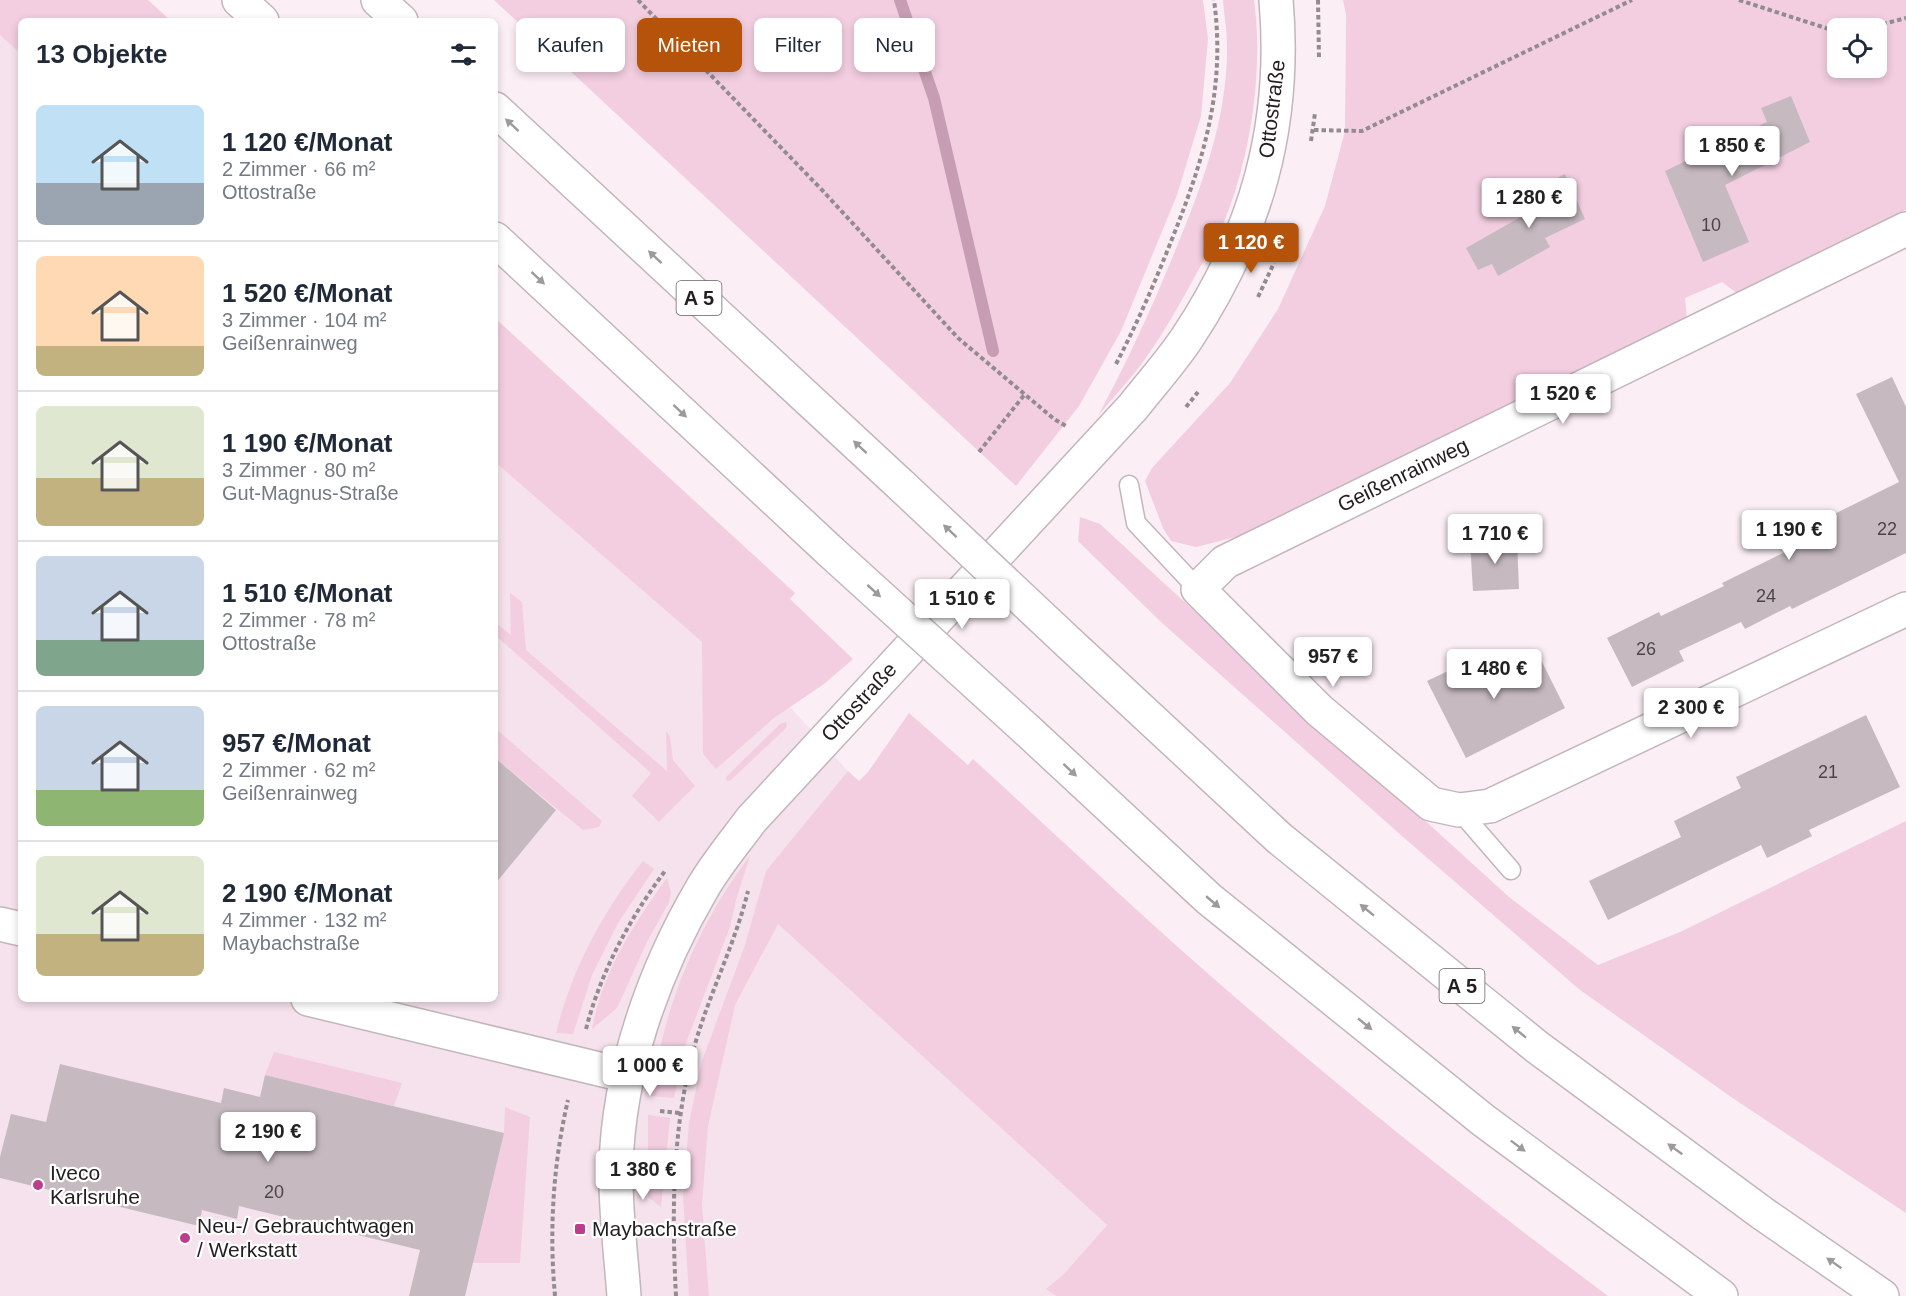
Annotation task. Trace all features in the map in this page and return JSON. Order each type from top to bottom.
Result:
[{"type":"main road","points":[[239,0],[259,18]]},
{"type":"main road","points":[[378,0],[397,18]]},
{"type":"main road","name":"Ottostraße","points":[[624,1296],[616,1168],[622,1106],[640,1031],[661,972],[704,885],[751,820],[1133,407],[1186,339],[1221,280],[1252,208],[1266,166],[1274,126],[1278,79],[1279,37],[1276,0]]},
{"type":"main road","name":"A 5","points":[[498,111],[1279,838],[1537,1047],[1762,1213],[1882,1296]]},
{"type":"main road","name":"Geißenrainweg","points":[[1198,589],[1225,562],[1906,229]]},
{"type":"main road","points":[[498,241],[831,552],[1209,899],[1483,1120],[1721,1296]]},
{"type":"main road","points":[[1198,589],[1319,710],[1431,804],[1459,810],[1490,806],[1906,609]]},
{"type":"main road","points":[[0,924],[18,928]]},
{"type":"main road","points":[[320,1002],[628,1076]]},
{"type":"lane","points":[[1129,486],[1136,523],[1198,589]]},
{"type":"lane","points":[[1459,810],[1511,870]]},
{"type":"path","points":[[638,0],[823,191],[958,338],[1054,419],[1075,431]]},
{"type":"path","points":[[1113,369],[1136,327],[1168,250],[1193,186],[1207,140],[1219,55],[1214,0]]},
{"type":"path","points":[[1314,130],[1362,131],[1632,0]]},
{"type":"path","points":[[1740,0],[1827,28]]},
{"type":"path","points":[[1887,23],[1906,18]]},
{"type":"path","points":[[979,452],[1026,394]]},
{"type":"path","points":[[676,1296],[673,1227],[680,1113],[689,1067],[701,1027],[739,927],[750,883]]},
{"type":"shaded area","points":[[0,0],[148,0],[168,18],[18,18],[18,51],[0,35]]},
{"type":"shaded area","points":[[494,0],[1203,0],[1208,39],[1201,116],[1177,195],[1121,331],[1079,406],[1016,486],[571,72],[625,72],[625,18],[516,18],[516,20]]},
{"type":"shaded area","points":[[1223,0],[1254,0],[1257,28],[1256,86],[1240,175],[1219,234],[1173,315],[1140,366],[1098,416],[1157,293],[1195,202],[1212,151],[1226,72],[1227,39]]},
{"type":"shaded area","points":[[1343,0],[1906,0],[1906,210],[1738,294],[1722,282],[1685,298],[1687,320],[1240,536],[1196,547],[1171,541],[1163,528],[1145,481],[1152,468],[1230,383],[1278,309],[1325,206],[1345,131],[1346,15]]},
{"type":"shaded area","points":[[0,35],[18,51],[18,1002],[498,1002],[498,465],[702,642],[791,708],[848,771],[846,787],[778,924],[1107,1225],[1063,1275],[1047,1289],[1056,1296],[0,1296]]},
{"type":"shaded area","points":[[498,321],[795,593],[790,599],[853,659],[824,684],[774,718],[716,769],[703,754],[702,642],[498,465]]},
{"type":"shaded area","points":[[1080,517],[1100,524],[1509,897],[1598,965],[1680,932],[1906,821],[1906,1213],[1734,1099],[1580,990],[1161,622],[1078,541]]},
{"type":"shaded area","points":[[510,593],[522,602],[526,650],[667,771],[666,731],[670,737],[673,760],[695,786],[659,822],[632,796],[651,773],[498,638],[498,624],[511,635]]},
{"type":"shaded area","points":[[909,713],[968,765],[973,759],[1175,944],[1332,1079],[1423,1153],[1608,1296],[1056,1296],[1046,1289],[1063,1275],[1107,1225],[778,924],[735,1005],[708,1126],[702,1205],[709,1296],[689,1296],[683,1196],[689,1123],[702,1061],[745,945],[766,871],[848,771],[859,781],[868,772]]},
{"type":"shaded area","points":[[786,722],[787,726],[784,730],[731,780],[727,781],[726,777],[732,771],[780,724]]},
{"type":"shaded area","points":[[498,731],[602,821],[599,827],[583,830],[498,760]]},
{"type":"shaded area","points":[[750,856],[730,927],[686,1043],[674,1098],[651,1096],[664,1032],[685,969],[714,910]]},
{"type":"shaded area","points":[[643,861],[654,869],[618,923],[592,975],[573,1034],[556,1033],[571,986],[590,942],[614,901]]},
{"type":"shaded area","points":[[667,878],[671,892],[669,902],[647,942],[617,1008],[592,1029],[604,988],[621,949],[642,913]]},
{"type":"shaded area","points":[[274,1052],[402,1083],[394,1106],[265,1075]]},
{"type":"shaded area","points":[[505,1107],[530,1117],[520,1263],[472,1263],[504,1133]]},
{"type":"shaded area","points":[[648,1115],[670,1118],[661,1207],[648,1197]]},
{"type":"building","points":[[1791,96],[1810,142],[1725,185],[1749,242],[1703,262],[1665,171],[1767,122],[1761,108]]},
{"type":"building","points":[[1565,174],[1585,219],[1545,238],[1550,247],[1498,276],[1492,264],[1478,270],[1466,248],[1540,206],[1532,190]]},
{"type":"building","points":[[1892,377],[1906,407],[1906,553],[1792,609],[1790,606],[1745,629],[1741,622],[1679,651],[1684,661],[1632,687],[1607,638],[1659,612],[1661,616],[1724,586],[1722,583],[1820,535],[1814,524],[1899,482],[1856,394]]},
{"type":"building","points":[[1517,540],[1519,589],[1473,591],[1470,542]]},
{"type":"building","points":[[1508,650],[1517,667],[1539,656],[1565,708],[1466,758],[1427,681],[1467,662],[1471,669]]},
{"type":"building","points":[[1866,715],[1900,787],[1809,830],[1812,836],[1767,858],[1761,845],[1608,920],[1589,881],[1681,837],[1674,821],[1741,788],[1736,777]]},
{"type":"building","points":[[498,761],[556,810],[498,880]]},
{"type":"building","points":[[60,1064],[221,1103],[224,1088],[260,1097],[265,1075],[504,1133],[465,1296],[409,1296],[420,1250],[239,1206],[237,1219],[202,1210],[199,1226],[0,1178],[0,1157],[11,1114],[46,1122]]},
{"type":"waterway","points":[[900,0],[934,98],[993,351]]},
{"type":"place","name":"Iveco Karlsruhe","points":[[38,1185]]},
{"type":"place","name":"Maybachstraße","points":[[580,1229]]},
{"type":"place","name":"Neu-/ Gebrauchtwagen / Werkstatt","points":[[185,1238]]}]
